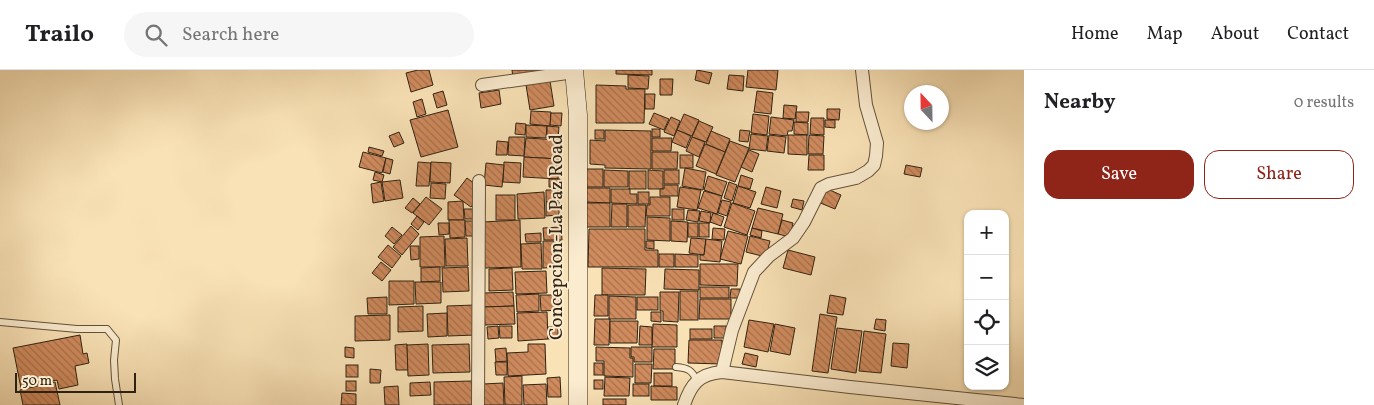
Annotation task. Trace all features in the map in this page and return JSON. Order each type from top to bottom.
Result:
[{"type":"main road","name":"Concepcion-La Paz Road","points":[[574,71],[578,115],[578,405]]},
{"type":"street","points":[[722,372],[732,330],[754,272],[769,256],[793,238],[804,222],[821,188],[829,184],[856,178],[868,171],[874,164],[876,143],[866,105],[862,70]]},
{"type":"street","points":[[482,85],[574,71]]},
{"type":"street","points":[[478,405],[479,181]]},
{"type":"street","points":[[684,405],[689,391],[697,381],[708,373],[722,372],[978,403],[1024,405]]},
{"type":"lane","points":[[0,322],[77,329],[107,329],[116,340],[114,379],[119,405]]},
{"type":"lane","points":[[676,367],[685,368],[692,372],[697,381]]},
{"type":"building","points":[[429,70],[433,85],[411,92],[406,73]]},
{"type":"building","points":[[512,70],[540,70],[541,73],[513,78]]},
{"type":"building","points":[[616,70],[652,70],[652,75],[616,74]]},
{"type":"building","points":[[697,70],[712,73],[709,84],[695,80]]},
{"type":"building","points":[[748,70],[778,70],[776,90],[746,87]]},
{"type":"building","points":[[628,75],[649,76],[648,89],[628,88]]},
{"type":"building","points":[[729,75],[744,76],[743,91],[727,89]]},
{"type":"building","points":[[660,79],[673,79],[672,95],[660,95]]},
{"type":"building","points":[[550,81],[554,106],[530,110],[526,85]]},
{"type":"building","points":[[596,85],[626,86],[626,89],[645,89],[644,123],[596,123]]},
{"type":"building","points":[[499,90],[501,104],[481,108],[479,93]]},
{"type":"building","points":[[443,91],[447,105],[437,108],[433,94]]},
{"type":"building","points":[[757,91],[773,93],[771,114],[754,112]]},
{"type":"building","points":[[645,94],[655,94],[654,109],[645,109]]},
{"type":"building","points":[[422,99],[426,114],[417,117],[413,102]]},
{"type":"building","points":[[784,105],[797,106],[795,119],[783,118]]},
{"type":"building","points":[[827,109],[840,109],[839,120],[827,119]]},
{"type":"building","points":[[448,110],[458,147],[421,157],[410,120]]},
{"type":"building","points":[[531,111],[551,112],[550,126],[530,124]]},
{"type":"building","points":[[796,112],[809,112],[808,122],[796,122]]},
{"type":"building","points":[[551,113],[562,113],[561,126],[550,125]]},
{"type":"building","points":[[654,113],[669,119],[664,130],[649,124]]},
{"type":"building","points":[[684,114],[699,120],[692,136],[677,130]]},
{"type":"building","points":[[753,114],[769,116],[767,135],[751,133]]},
{"type":"building","points":[[671,117],[680,121],[674,136],[664,132]]},
{"type":"building","points":[[771,117],[794,120],[792,131],[788,131],[787,136],[769,134]]},
{"type":"building","points":[[811,118],[824,118],[824,135],[810,134]]},
{"type":"building","points":[[825,120],[835,120],[835,128],[825,127]]},
{"type":"building","points":[[699,121],[713,127],[706,142],[692,137]]},
{"type":"building","points":[[794,122],[808,123],[808,135],[794,134]]},
{"type":"building","points":[[516,123],[526,124],[525,135],[515,134]]},
{"type":"building","points":[[526,125],[547,126],[546,138],[526,137]]},
{"type":"building","points":[[547,126],[559,127],[558,138],[547,138]]},
{"type":"building","points":[[652,129],[660,129],[660,137],[652,137]]},
{"type":"building","points":[[595,130],[604,130],[604,139],[595,139]]},
{"type":"building","points":[[605,130],[651,131],[651,169],[605,168],[605,165],[590,164],[590,140],[605,141]]},
{"type":"building","points":[[677,130],[691,136],[686,148],[672,142]]},
{"type":"building","points":[[740,130],[750,131],[748,142],[739,141]]},
{"type":"building","points":[[711,131],[730,139],[725,152],[706,144]]},
{"type":"building","points":[[399,132],[404,143],[394,147],[389,136]]},
{"type":"building","points":[[751,134],[768,136],[766,151],[749,149]]},
{"type":"building","points":[[769,135],[786,137],[784,153],[767,151]]},
{"type":"building","points":[[788,135],[807,135],[807,155],[788,154]]},
{"type":"building","points":[[809,135],[824,136],[823,154],[808,154]]},
{"type":"building","points":[[509,137],[525,137],[524,156],[508,155]]},
{"type":"building","points":[[692,137],[705,142],[699,157],[686,151]]},
{"type":"building","points":[[526,138],[560,140],[559,159],[524,157]]},
{"type":"building","points":[[652,138],[672,138],[671,151],[652,151]]},
{"type":"building","points":[[497,141],[508,142],[507,155],[496,155]]},
{"type":"building","points":[[730,141],[749,148],[735,182],[716,175]]},
{"type":"building","points":[[705,144],[725,152],[716,174],[696,166]]},
{"type":"building","points":[[369,147],[384,151],[382,156],[368,152]]},
{"type":"building","points":[[749,150],[759,154],[752,172],[741,167]]},
{"type":"building","points":[[363,152],[386,158],[382,173],[359,167]]},
{"type":"building","points":[[652,152],[678,152],[677,169],[652,169]]},
{"type":"building","points":[[680,155],[693,155],[693,168],[680,168]]},
{"type":"building","points":[[809,155],[824,155],[824,170],[808,170]]},
{"type":"building","points":[[524,157],[560,159],[558,179],[523,177]]},
{"type":"building","points":[[386,158],[393,160],[390,174],[383,172]]},
{"type":"building","points":[[418,162],[431,163],[429,186],[416,186]]},
{"type":"building","points":[[431,162],[451,163],[450,183],[430,182]]},
{"type":"building","points":[[504,162],[521,163],[520,183],[503,182]]},
{"type":"building","points":[[486,163],[504,165],[502,187],[484,185]]},
{"type":"building","points":[[906,165],[922,168],[920,177],[904,174]]},
{"type":"building","points":[[685,168],[706,172],[703,190],[682,186]]},
{"type":"building","points":[[585,169],[603,169],[603,187],[585,187]]},
{"type":"building","points":[[604,170],[628,171],[628,187],[604,187]]},
{"type":"building","points":[[648,170],[663,171],[663,189],[648,189]]},
{"type":"building","points":[[664,170],[679,170],[679,184],[664,184]]},
{"type":"building","points":[[629,171],[646,171],[646,189],[629,189]]},
{"type":"building","points":[[375,172],[384,175],[382,182],[373,180]]},
{"type":"building","points":[[741,175],[753,179],[750,189],[738,186]]},
{"type":"building","points":[[708,176],[727,182],[722,196],[704,190]]},
{"type":"building","points":[[467,178],[479,187],[478,198],[471,207],[454,195]]},
{"type":"building","points":[[549,179],[560,179],[559,187],[549,187]]},
{"type":"building","points":[[400,180],[403,198],[385,201],[382,182]]},
{"type":"building","points":[[381,182],[384,201],[373,203],[371,184]]},
{"type":"building","points":[[729,182],[737,185],[732,201],[724,198]]},
{"type":"building","points":[[431,183],[446,184],[445,199],[430,198]]},
{"type":"building","points":[[664,185],[678,185],[678,196],[660,196],[660,189],[664,189]]},
{"type":"building","points":[[738,186],[756,192],[750,208],[733,203]]},
{"type":"building","points":[[680,187],[701,190],[697,210],[677,207]]},
{"type":"building","points":[[766,187],[781,191],[777,208],[761,204]]},
{"type":"building","points":[[823,187],[841,195],[835,209],[818,202]]},
{"type":"building","points":[[585,188],[610,188],[610,203],[585,202]]},
{"type":"building","points":[[611,189],[630,189],[630,194],[637,194],[637,204],[611,203]]},
{"type":"building","points":[[546,190],[558,190],[558,201],[546,202]]},
{"type":"building","points":[[704,191],[722,196],[717,214],[698,208]]},
{"type":"building","points":[[544,192],[545,218],[518,219],[517,194]]},
{"type":"building","points":[[638,192],[649,192],[649,204],[638,204]]},
{"type":"building","points":[[496,195],[515,195],[515,220],[496,220]]},
{"type":"building","points":[[426,197],[442,209],[429,225],[413,213]]},
{"type":"building","points":[[650,197],[670,197],[670,216],[646,216],[647,205],[650,205]]},
{"type":"building","points":[[413,198],[420,204],[412,213],[405,208]]},
{"type":"building","points":[[793,199],[804,201],[802,210],[791,207]]},
{"type":"building","points":[[722,200],[731,202],[727,216],[718,213]]},
{"type":"building","points":[[463,201],[464,220],[448,220],[448,202]]},
{"type":"building","points":[[546,202],[559,202],[559,215],[546,216]]},
{"type":"building","points":[[585,203],[610,203],[610,227],[585,227]]},
{"type":"building","points":[[732,203],[755,211],[747,235],[724,227]]},
{"type":"building","points":[[612,204],[627,204],[627,227],[611,227]]},
{"type":"building","points":[[628,205],[646,205],[645,227],[628,227]]},
{"type":"building","points":[[758,208],[783,214],[778,234],[752,228]]},
{"type":"building","points":[[464,209],[478,209],[478,219],[465,219]]},
{"type":"building","points":[[672,209],[684,209],[684,220],[672,220]]},
{"type":"building","points":[[688,210],[700,211],[698,222],[686,220]]},
{"type":"building","points":[[701,211],[711,213],[710,223],[699,221]]},
{"type":"building","points":[[713,213],[724,217],[721,226],[710,222]]},
{"type":"building","points":[[417,216],[424,222],[418,230],[411,224]]},
{"type":"building","points":[[647,217],[670,218],[670,241],[647,240]]},
{"type":"building","points":[[449,220],[465,220],[465,237],[450,238]]},
{"type":"building","points":[[520,220],[521,267],[485,268],[483,222]]},
{"type":"building","points":[[782,220],[793,223],[790,237],[778,234]]},
{"type":"building","points":[[465,221],[477,221],[478,236],[466,236]]},
{"type":"building","points":[[671,221],[688,222],[687,242],[671,241]]},
{"type":"building","points":[[438,223],[449,223],[449,234],[439,235]]},
{"type":"building","points":[[688,223],[698,223],[698,237],[688,237]]},
{"type":"building","points":[[699,223],[709,223],[709,237],[699,237]]},
{"type":"building","points":[[411,226],[419,234],[402,255],[393,247]]},
{"type":"building","points":[[392,227],[402,235],[394,244],[385,236]]},
{"type":"building","points":[[561,227],[562,240],[544,240],[543,228]]},
{"type":"building","points":[[713,228],[725,229],[724,240],[712,239]]},
{"type":"building","points":[[752,228],[762,231],[761,238],[750,235]]},
{"type":"building","points":[[589,229],[645,229],[645,250],[658,250],[658,267],[588,267]]},
{"type":"building","points":[[728,231],[748,236],[741,264],[720,259]]},
{"type":"building","points":[[541,233],[541,242],[526,242],[525,234]]},
{"type":"building","points":[[444,236],[445,267],[420,267],[420,237]]},
{"type":"building","points":[[750,236],[770,241],[766,257],[746,252]]},
{"type":"building","points":[[467,238],[468,266],[446,266],[445,239]]},
{"type":"building","points":[[691,238],[706,239],[704,255],[689,253]]},
{"type":"building","points":[[706,239],[722,241],[720,262],[700,260],[700,255],[704,255]]},
{"type":"building","points":[[543,241],[561,241],[562,267],[543,268]]},
{"type":"building","points":[[646,241],[654,241],[654,249],[646,248]]},
{"type":"building","points":[[541,243],[542,269],[522,269],[521,244]]},
{"type":"building","points":[[388,245],[401,256],[392,268],[378,257]]},
{"type":"building","points":[[410,246],[419,246],[419,259],[411,260]]},
{"type":"building","points":[[788,250],[815,257],[811,275],[783,268]]},
{"type":"building","points":[[659,254],[674,254],[674,267],[659,267]]},
{"type":"building","points":[[675,254],[698,255],[698,267],[675,267]]},
{"type":"building","points":[[381,262],[391,270],[382,281],[372,273]]},
{"type":"building","points":[[700,264],[738,264],[737,286],[700,285]]},
{"type":"building","points":[[440,267],[440,281],[421,282],[421,268]]},
{"type":"building","points":[[468,267],[469,291],[443,292],[442,268]]},
{"type":"building","points":[[512,268],[513,290],[489,291],[489,269]]},
{"type":"building","points":[[602,268],[646,269],[645,295],[602,295]]},
{"type":"building","points":[[665,269],[699,270],[699,290],[664,289]]},
{"type":"building","points":[[546,271],[547,293],[516,294],[515,272]]},
{"type":"building","points":[[389,281],[414,281],[414,304],[389,305]]},
{"type":"building","points":[[415,282],[441,282],[441,303],[416,304]]},
{"type":"building","points":[[700,287],[729,287],[729,298],[700,298]]},
{"type":"building","points":[[731,289],[740,289],[740,298],[730,298]]},
{"type":"building","points":[[680,291],[698,291],[698,320],[680,320]]},
{"type":"building","points":[[513,292],[514,306],[484,307],[484,293]]},
{"type":"building","points":[[660,292],[679,292],[678,322],[663,321],[663,311],[660,311]]},
{"type":"building","points":[[539,294],[539,311],[517,312],[516,295]]},
{"type":"building","points":[[540,295],[561,295],[562,310],[541,311]]},
{"type":"building","points":[[595,295],[608,295],[608,316],[594,316]]},
{"type":"building","points":[[830,295],[846,298],[843,315],[827,313]]},
{"type":"building","points":[[609,296],[636,297],[636,319],[609,319]]},
{"type":"building","points":[[387,297],[387,314],[368,314],[367,298]]},
{"type":"building","points":[[637,297],[658,297],[658,310],[637,310]]},
{"type":"building","points":[[700,299],[731,299],[731,319],[699,319]]},
{"type":"building","points":[[475,305],[476,335],[448,336],[447,306]]},
{"type":"building","points":[[423,306],[423,331],[398,332],[398,307]]},
{"type":"building","points":[[514,306],[515,324],[485,325],[484,307]]},
{"type":"building","points":[[547,312],[548,339],[518,341],[517,313]]},
{"type":"building","points":[[651,312],[661,312],[661,322],[651,321]]},
{"type":"building","points":[[447,313],[447,336],[428,337],[427,314]]},
{"type":"building","points":[[820,314],[837,317],[828,373],[812,371]]},
{"type":"building","points":[[390,315],[390,340],[355,341],[355,316]]},
{"type":"building","points":[[595,319],[610,319],[609,345],[594,345]]},
{"type":"building","points":[[876,319],[886,320],[885,331],[874,329]]},
{"type":"building","points":[[749,320],[774,324],[768,352],[744,347]]},
{"type":"building","points":[[610,321],[638,321],[637,343],[610,343]]},
{"type":"building","points":[[653,324],[677,325],[677,347],[652,347]]},
{"type":"building","points":[[775,324],[795,328],[790,355],[770,351]]},
{"type":"building","points":[[498,326],[499,338],[488,339],[487,327]]},
{"type":"building","points":[[499,326],[512,326],[512,338],[500,338]]},
{"type":"building","points":[[640,326],[652,327],[652,345],[639,345]]},
{"type":"building","points":[[714,326],[726,326],[725,338],[714,338]]},
{"type":"building","points":[[548,327],[558,327],[558,338],[548,339]]},
{"type":"building","points":[[837,328],[862,331],[856,373],[831,369]]},
{"type":"building","points":[[690,329],[712,329],[712,339],[690,339]]},
{"type":"building","points":[[864,331],[886,334],[881,373],[859,371]]},
{"type":"building","points":[[80,335],[83,354],[87,353],[89,363],[75,366],[78,385],[59,389],[57,380],[21,388],[13,348]]},
{"type":"building","points":[[689,340],[722,340],[722,364],[688,363]]},
{"type":"building","points":[[893,343],[909,344],[907,368],[891,366]]},
{"type":"building","points":[[407,344],[408,370],[396,370],[395,345]]},
{"type":"building","points":[[428,344],[429,375],[408,376],[407,345]]},
{"type":"building","points":[[469,344],[470,372],[433,373],[432,345]]},
{"type":"building","points":[[528,344],[545,344],[546,374],[508,376],[507,353],[528,352]]},
{"type":"building","points":[[345,347],[354,348],[354,358],[345,357]]},
{"type":"building","points":[[596,347],[630,348],[630,358],[633,358],[633,377],[604,376],[604,361],[596,361]]},
{"type":"building","points":[[631,347],[652,347],[652,362],[634,362],[634,357],[631,357]]},
{"type":"building","points":[[506,348],[507,361],[496,362],[495,349]]},
{"type":"building","points":[[654,349],[675,349],[675,369],[653,369]]},
{"type":"building","points":[[745,353],[758,356],[756,367],[742,364]]},
{"type":"building","points":[[495,362],[507,362],[507,375],[496,375]]},
{"type":"building","points":[[594,363],[603,363],[603,375],[594,375]]},
{"type":"building","points":[[635,364],[652,364],[651,383],[635,383]]},
{"type":"building","points":[[346,365],[358,365],[358,377],[346,377]]},
{"type":"building","points":[[370,369],[381,370],[380,383],[370,383]]},
{"type":"building","points":[[654,373],[672,373],[672,386],[654,386]]},
{"type":"building","points":[[522,376],[522,405],[505,405],[504,377]]},
{"type":"building","points":[[560,377],[561,397],[548,397],[547,378]]},
{"type":"building","points":[[605,377],[630,378],[629,396],[604,396]]},
{"type":"building","points":[[594,380],[603,380],[603,389],[594,389]]},
{"type":"building","points":[[346,381],[356,381],[356,391],[346,391]]},
{"type":"building","points":[[472,381],[473,405],[434,405],[434,382]]},
{"type":"building","points":[[55,382],[60,405],[23,405],[20,390]]},
{"type":"building","points":[[430,382],[431,395],[410,396],[410,383]]},
{"type":"building","points":[[503,383],[504,405],[484,405],[483,384]]},
{"type":"building","points":[[546,384],[547,405],[524,405],[523,385]]},
{"type":"building","points":[[633,384],[649,384],[649,396],[633,396]]},
{"type":"building","points":[[398,386],[399,405],[385,405],[384,387]]},
{"type":"building","points":[[651,386],[677,387],[677,400],[651,400]]},
{"type":"building","points":[[342,393],[356,394],[356,405],[341,405]]},
{"type":"building","points":[[603,399],[626,399],[626,405],[603,405]]}]
